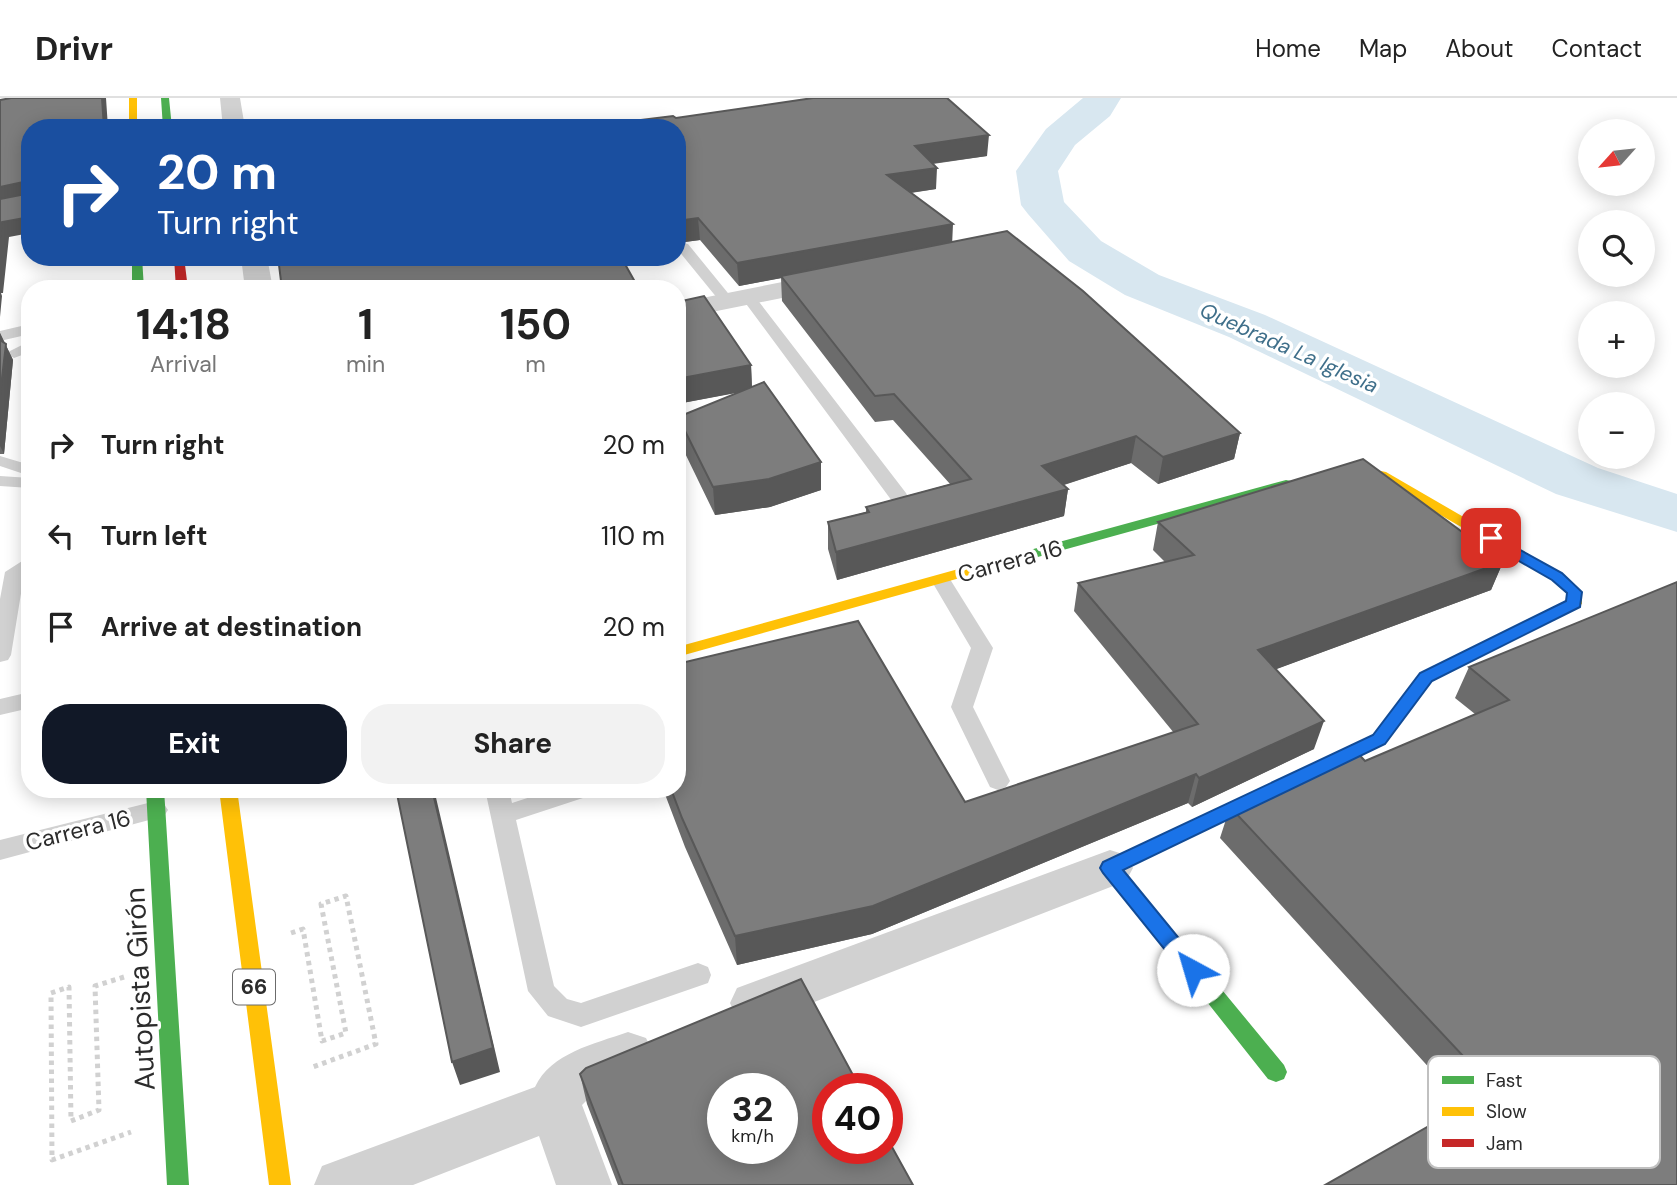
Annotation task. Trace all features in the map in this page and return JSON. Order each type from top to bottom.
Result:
[{"type":"main road","points":[[132,98],[133,119]]},
{"type":"main road","points":[[165,98],[166,119]]},
{"type":"main road","points":[[1276,1072],[1110,868],[1379,740],[1426,677],[1574,604],[1574,592],[1545,570],[1381,475],[1335,471]]},
{"type":"main road","name":"Carrera 16","points":[[686,650],[1302,480]]},
{"type":"main road","name":"66","points":[[229,798],[280,1185]]},
{"type":"main road","name":"Autopista Girón","points":[[155,800],[178,1185]]},
{"type":"street","points":[[230,98],[233,119]]},
{"type":"street","points":[[686,309],[857,275]]},
{"type":"street","points":[[584,1185],[555,1105],[561,1089],[573,1078],[813,979],[1110,868]]},
{"type":"street","points":[[342,1185],[555,1105]]},
{"type":"lane","points":[[686,250],[738,299],[900,497]]},
{"type":"lane","points":[[0,336],[21,331]]},
{"type":"lane","points":[[14,353],[21,350]]},
{"type":"lane","points":[[3,461],[21,468]]},
{"type":"lane","points":[[0,481],[21,482]]},
{"type":"lane","points":[[0,655],[15,572],[21,568]]},
{"type":"lane","points":[[941,579],[982,648],[962,707],[998,780]]},
{"type":"lane","points":[[0,707],[21,702]]},
{"type":"lane","points":[[499,798],[542,991],[558,1008],[581,1014],[698,975]]},
{"type":"lane","points":[[503,815],[556,798]]},
{"type":"lane","name":"Carrera 16","points":[[0,850],[155,800]]},
{"type":"path","points":[[248,947],[303,929],[322,1041],[346,1033],[321,904],[346,896],[374,1035]]},
{"type":"path","points":[[51,1153],[51,993],[69,987],[71,1121],[99,1110],[95,986],[165,964]]},
{"type":"building","points":[[102,98],[103,119],[21,119],[21,182],[0,187],[0,100]]},
{"type":"building","points":[[813,98],[947,98],[989,135],[915,146],[937,168],[887,175],[953,224],[737,263],[698,218],[686,220],[686,119],[649,119],[673,116],[676,118]]},
{"type":"building","points":[[21,195],[21,219],[2,222],[0,237],[0,199]]},
{"type":"building","points":[[1007,231],[1083,291],[1240,433],[1163,457],[1136,436],[1042,466],[1068,489],[836,552],[828,522],[869,512],[866,507],[971,479],[894,394],[875,396],[781,276]]},
{"type":"building","points":[[279,266],[626,266],[634,280],[281,280]]},
{"type":"building","points":[[704,296],[751,365],[686,377],[686,300]]},
{"type":"building","points":[[0,340],[6,344],[0,395]]},
{"type":"building","points":[[764,382],[821,462],[769,479],[713,487],[686,433],[686,414]]},
{"type":"building","points":[[1363,459],[1503,562],[1258,650],[1324,721],[1199,778],[1196,774],[873,906],[735,936],[674,798],[686,798],[686,662],[858,621],[965,802],[1198,724],[1078,583],[1194,555],[1158,522]]},
{"type":"building","points":[[1677,582],[1677,1185],[1325,1185],[1428,1126],[1428,1168],[1660,1168],[1660,1056],[1463,1056],[1230,807],[1353,748],[1365,761],[1509,700],[1469,667]]},
{"type":"building","points":[[398,798],[434,798],[493,1048],[452,1062]]},
{"type":"building","points":[[801,979],[852,1073],[812,1073],[812,1164],[901,1164],[913,1185],[623,1185],[580,1074],[586,1068]]},
{"type":"waterway","name":"Quebrada La Iglesia","points":[[1102,98],[1097,108],[1060,137],[1037,171],[1043,205],[1085,251],[1142,285],[1247,326],[1577,481],[1677,514]]},
{"type":"traffic: fast","points":[[165,98],[167,119]]},
{"type":"traffic: fast","points":[[137,266],[138,280]]},
{"type":"traffic: fast","points":[[980,568],[1286,484]]},
{"type":"traffic: fast","points":[[1276,1072],[1110,868],[1318,769]]},
{"type":"traffic: fast","points":[[156,798],[178,1185]]},
{"type":"traffic: slow","points":[[133,98],[133,119]]},
{"type":"traffic: slow","points":[[1351,469],[1381,475],[1557,577],[1574,592],[1574,604],[1543,619]]},
{"type":"traffic: slow","points":[[686,650],[980,568]]},
{"type":"traffic: slow","points":[[229,798],[280,1185]]},
{"type":"traffic: jam","points":[[180,266],[181,280]]},
{"type":"traffic: jam","points":[[1318,769],[1379,740],[1426,677],[1543,619]]},
{"type":"route","points":[[1193,970],[1110,868],[1379,740],[1426,677],[1574,604],[1574,592],[1557,577],[1491,538]]}]
